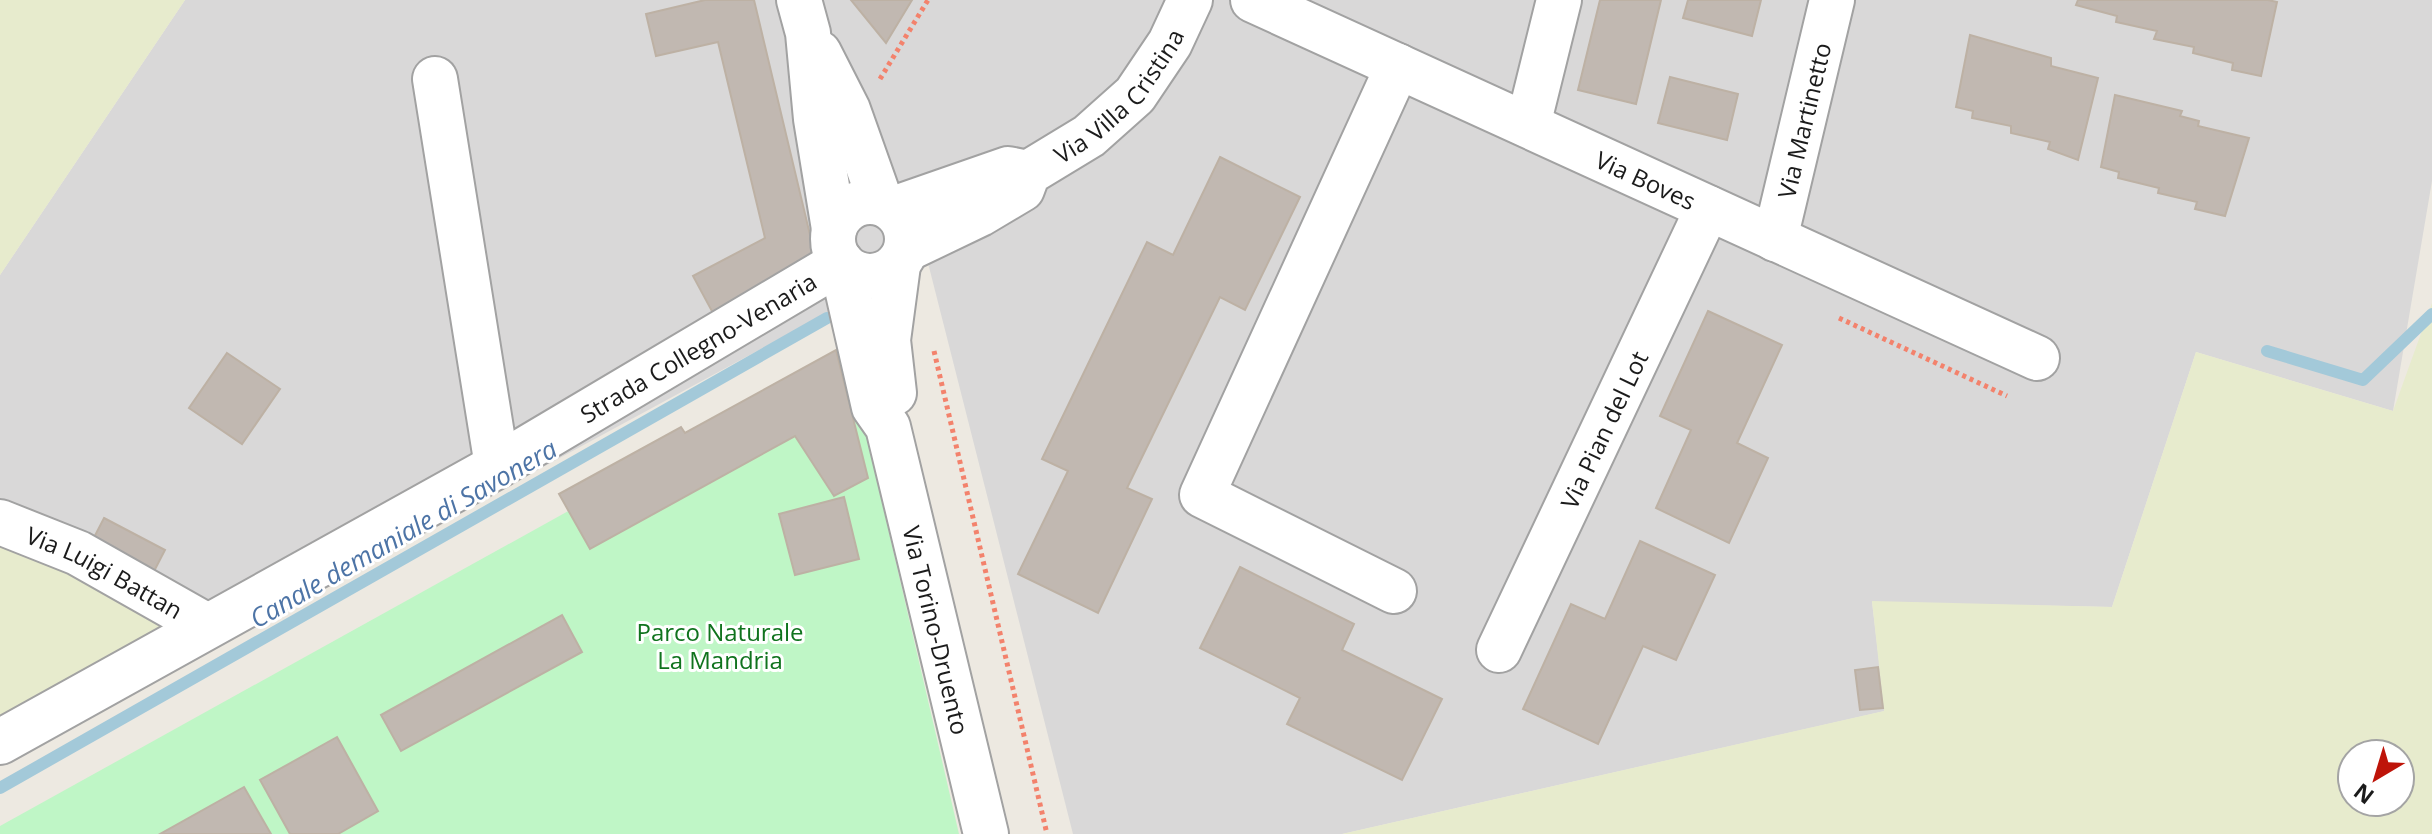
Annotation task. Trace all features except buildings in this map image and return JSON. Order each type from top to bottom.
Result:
[{"type":"street","name":"Via Villa Cristina","points":[[895,231],[1008,169],[1028,173],[1089,136],[1135,95],[1170,43],[1190,0]]},
{"type":"street","name":"Via Boves","points":[[1253,0],[2037,358]]},
{"type":"street","points":[[1528,125],[1559,0]]},
{"type":"street","name":"Via Martinetto","points":[[1775,239],[1832,0]]},
{"type":"street","name":"Via Torino-Druento","points":[[804,17],[848,110],[895,231],[888,340],[895,403],[888,427]]},
{"type":"street","name":"Via Torino-Druento","points":[[804,17],[816,119],[838,246],[874,407],[888,427],[986,834]]},
{"type":"street","points":[[1394,591],[1202,495],[1398,66]]},
{"type":"street","points":[[435,79],[484,473]]},
{"type":"street","points":[[858,203],[895,231],[888,272],[875,277],[851,271],[838,246],[839,218],[858,203]]},
{"type":"street","name":"Via Pian del Lot","points":[[1499,650],[1708,208]]},
{"type":"street","name":"Strada Collegno-Venaria","points":[[0,742],[484,473],[838,246]]},
{"type":"street","name":"Via Luigi Battan","points":[[0,522],[78,553],[207,626]]},
{"type":"path","points":[[848,110],[864,106],[928,0]]},
{"type":"path","points":[[1829,313],[2007,396]]},
{"type":"path","points":[[931,338],[1047,834]]},
{"type":"shaded area","points":[[185,0],[2432,0],[2432,181],[2393,411],[2196,352],[2112,607],[1872,602],[1885,711],[1342,834],[1073,834],[927,259],[237,633],[0,508],[0,275]]},
{"type":"green space","points":[[0,0],[185,0],[0,275]]},
{"type":"green space","points":[[2432,303],[2432,834],[1342,834],[1884,711],[1872,601],[2112,607],[2196,352],[2393,411]]},
{"type":"green space","name":"Parco Naturale La Mandria","points":[[848,356],[959,834],[0,834],[0,826]]},
{"type":"green space","points":[[0,522],[207,626],[0,742]]},
{"type":"waterway","points":[[2267,351],[2363,380],[2432,314]]},
{"type":"waterway","name":"Canale demaniale di Savonera","points":[[0,788],[827,318]]}]
